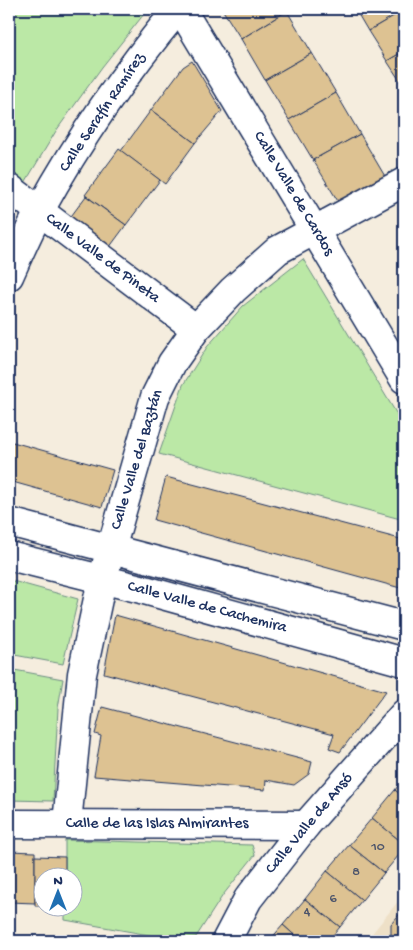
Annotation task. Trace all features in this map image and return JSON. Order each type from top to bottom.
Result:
[{"type":"street","name":"Calle Serafín Ramírez","points":[[9,276],[40,211],[84,134],[153,38],[179,9]]},
{"type":"street","name":"Calle Valle de Cardos","points":[[179,9],[404,379]]},
{"type":"street","name":"Calle Valle del Baztán","points":[[67,823],[82,674],[102,580],[155,397],[172,363],[196,329],[233,290],[278,250],[404,182]]},
{"type":"street","name":"Calle Valle de Pineta","points":[[9,188],[196,329]]},
{"type":"street","name":"Calle Valle de Cachemira","points":[[9,522],[404,626]]},
{"type":"street","name":"Calle Valle de Cachemira","points":[[9,556],[404,662]]},
{"type":"street","name":"Calle Valle de Ansó","points":[[226,941],[248,899],[306,825],[404,714]]},
{"type":"street","name":"Calle de las Islas Almirantes","points":[[9,824],[306,825]]},
{"type":"shaded area","points":[[404,894],[404,941],[366,941]]},
{"type":"green space","points":[[9,9],[148,9],[102,67],[56,131],[23,186],[9,175]]},
{"type":"green space","points":[[303,259],[404,426],[404,520],[159,454],[183,385],[207,347],[243,306]]},
{"type":"green space","points":[[9,580],[78,599],[63,664],[9,654]]},
{"type":"green space","points":[[9,669],[63,679],[58,708],[53,801],[9,800]]},
{"type":"green space","points":[[65,840],[252,845],[255,855],[223,895],[196,937],[177,940],[65,920],[65,918],[82,918],[82,868],[65,868]]},
{"type":"building","points":[[222,9],[285,9],[287,11],[241,39]]},
{"type":"building","points":[[355,9],[404,9],[404,10],[368,31]]},
{"type":"building","points":[[404,10],[404,51],[387,61],[368,31]]},
{"type":"building","points":[[287,11],[312,53],[265,80],[241,39]]},
{"type":"building","points":[[404,51],[404,87],[387,61]]},
{"type":"building","points":[[312,53],[336,93],[289,120],[265,80]]},
{"type":"building","points":[[192,61],[222,111],[195,143],[151,110],[183,67]]},
{"type":"building","points":[[336,93],[360,134],[313,160],[289,120]]},
{"type":"building","points":[[151,110],[195,143],[165,184],[121,151]]},
{"type":"building","points":[[360,134],[386,178],[339,203],[313,160]]},
{"type":"building","points":[[119,149],[160,180],[126,225],[85,195]]},
{"type":"building","points":[[86,196],[126,225],[109,248],[69,219]]},
{"type":"building","points":[[9,441],[113,470],[102,507],[9,481]]},
{"type":"building","points":[[166,477],[404,540],[404,589],[154,520]]},
{"type":"building","points":[[115,615],[386,691],[340,752],[329,748],[334,734],[104,673]]},
{"type":"building","points":[[102,707],[312,762],[309,774],[294,785],[266,780],[265,790],[94,776],[101,736],[95,734]]},
{"type":"building","points":[[404,778],[404,798],[395,790]]},
{"type":"building","points":[[395,790],[404,798],[404,844],[372,818]]},
{"type":"building","points":[[372,818],[404,844],[404,849],[384,873],[349,845]]},
{"type":"building","points":[[349,845],[384,873],[362,900],[327,871]]},
{"type":"building","points":[[9,851],[35,852],[35,868],[32,868],[32,903],[9,902]]},
{"type":"building","points":[[35,856],[65,857],[65,868],[35,868]]},
{"type":"building","points":[[327,871],[362,900],[340,927],[305,899]]},
{"type":"building","points":[[305,899],[340,927],[328,941],[301,941],[283,925]]},
{"type":"building","points":[[404,909],[404,941],[378,941],[378,939],[391,939],[391,924]]},
{"type":"building","points":[[283,925],[301,941],[269,941]]}]
